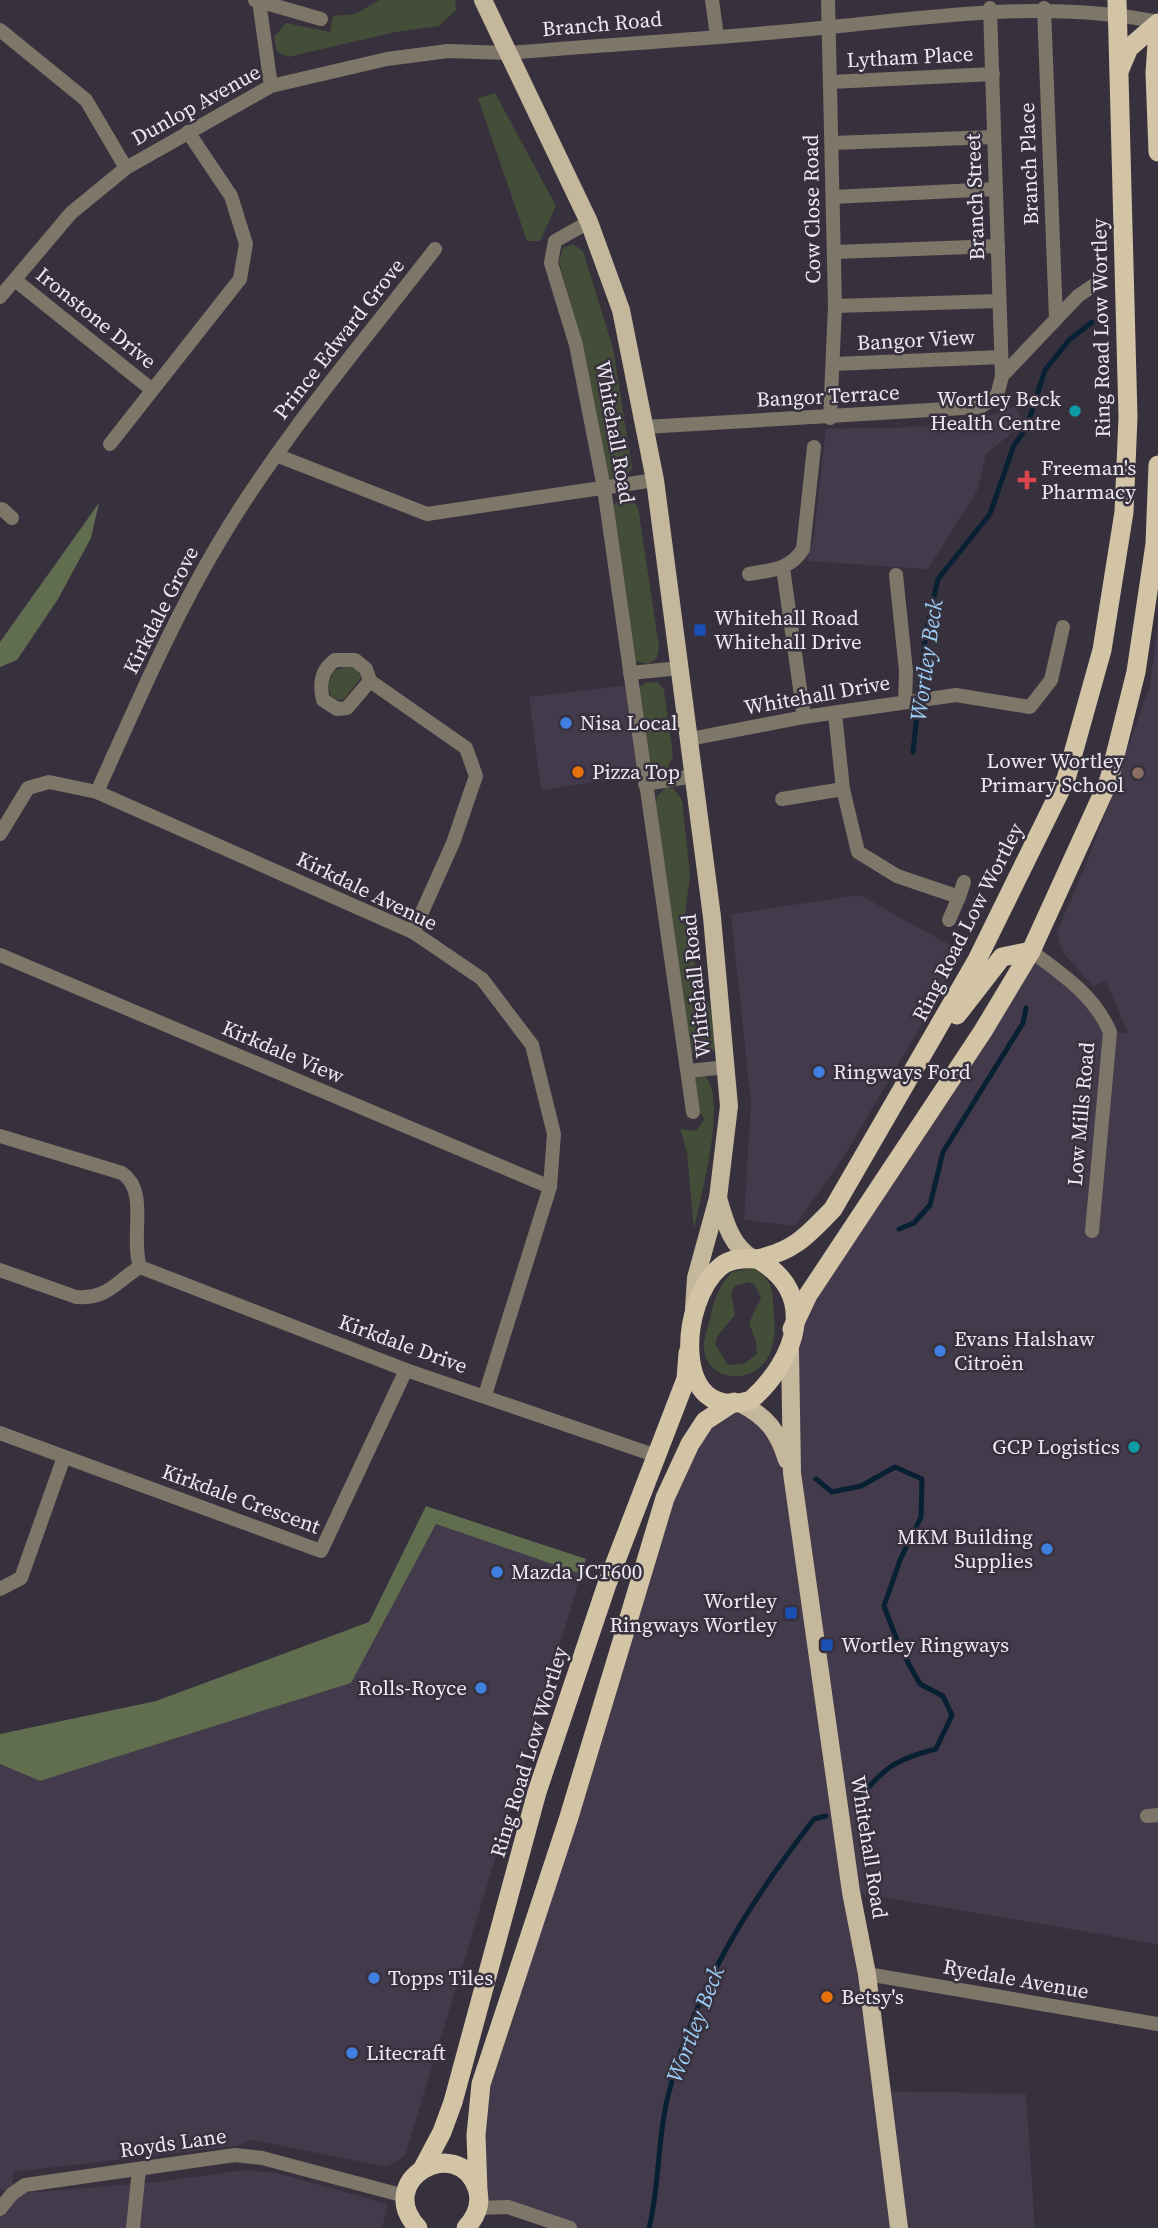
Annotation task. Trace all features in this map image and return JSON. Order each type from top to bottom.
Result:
[{"type":"highway","name":"Ring Road Low Wortley","points":[[755,1259],[781,1254],[803,1241],[832,1209],[920,1062],[976,960],[1066,779],[1102,650],[1124,512],[1128,417],[1118,73],[1121,4]]},
{"type":"highway","points":[[1118,73],[1129,48],[1158,22]]},
{"type":"highway","points":[[1158,29],[1158,152]]},
{"type":"highway","points":[[792,1329],[808,1295],[983,1031],[1031,951],[1112,766],[1136,673],[1155,544],[1158,464]]},
{"type":"highway","points":[[920,1062],[1002,957],[1031,951]]},
{"type":"highway","points":[[466,2228],[478,2199],[476,2135],[481,2084],[569,1817],[665,1498],[690,1444],[705,1420],[737,1403],[751,1399],[765,1387],[790,1350],[795,1307],[790,1290],[782,1276],[755,1259],[730,1261],[719,1268],[704,1288],[693,1315],[688,1353],[692,1373],[699,1387],[710,1396],[737,1403]]},
{"type":"highway","name":"Ring Road Low Wortley","points":[[409,2216],[413,2177],[423,2168],[442,2132],[453,2102],[537,1792],[607,1584],[654,1455],[686,1379],[688,1353]]},
{"type":"highway","points":[[423,2168],[443,2163],[455,2165],[473,2180],[478,2199]]},
{"type":"main road","name":"Whitehall Road","points":[[484,0],[589,222],[621,310],[655,480],[690,739],[729,1105],[718,1198],[696,1278],[693,1315]]},
{"type":"main road","name":"Whitehall Road","points":[[718,1198],[728,1232],[743,1253],[755,1259]]},
{"type":"main road","name":"Whitehall Road","points":[[790,1350],[792,1473],[852,1892],[867,1974],[899,2228]]},
{"type":"main road","name":"Whitehall Road","points":[[737,1403],[765,1418],[778,1434],[792,1473]]},
{"type":"street","points":[[712,0],[717,36]]},
{"type":"street","name":"Cow Close Road","points":[[828,0],[835,252],[830,418]]},
{"type":"street","points":[[271,86],[257,1],[321,19]]},
{"type":"street","name":"Branch Road","points":[[508,53],[829,27],[990,8],[1121,4],[1158,22]]},
{"type":"street","name":"Branch Street","points":[[990,8],[1002,381]]},
{"type":"street","name":"Branch Place","points":[[1044,8],[1056,319]]},
{"type":"street","points":[[2,36],[86,100],[126,168]]},
{"type":"street","name":"Dunlop Avenue","points":[[0,297],[71,213],[126,168],[271,86],[387,59],[447,51],[508,53]]},
{"type":"street","name":"Lytham Place","points":[[830,82],[993,74]]},
{"type":"street","name":"Ironstone Drive","points":[[110,444],[240,279],[246,244],[231,196],[188,132]]},
{"type":"street","points":[[832,143],[994,137]]},
{"type":"street","points":[[833,197],[996,190]]},
{"type":"street","name":"Whitehall Road","points":[[589,222],[555,241],[551,263],[576,345],[604,488],[692,1112]]},
{"type":"street","points":[[835,252],[998,246]]},
{"type":"street","name":"Prince Edward Grove","points":[[276,455],[435,249]]},
{"type":"street","name":"Ironstone Drive","points":[[15,280],[151,389]]},
{"type":"street","points":[[1002,381],[1078,296],[1094,285]]},
{"type":"street","points":[[835,306],[999,301]]},
{"type":"street","name":"Bangor View","points":[[833,364],[1001,357]]},
{"type":"street","name":"Bangor Terrace","points":[[645,427],[980,407],[998,397],[1002,381]]},
{"type":"street","points":[[749,574],[783,568],[797,559],[803,549],[814,447]]},
{"type":"street","points":[[276,455],[427,514],[655,480]]},
{"type":"street","name":"Kirkdale Grove","points":[[97,792],[152,672],[218,544],[276,455]]},
{"type":"street","points":[[783,568],[804,718]]},
{"type":"street","points":[[896,575],[906,671],[905,702]]},
{"type":"street","name":"Whitehall Drive","points":[[690,739],[804,718],[956,695],[1030,706],[1051,680],[1063,627]]},
{"type":"street","points":[[629,673],[680,668]]},
{"type":"street","points":[[370,681],[466,748],[476,776],[453,843],[413,932]]},
{"type":"street","points":[[835,714],[843,789],[858,852],[897,876],[959,897]]},
{"type":"street","points":[[645,784],[694,776]]},
{"type":"street","name":"Kirkdale Avenue","points":[[0,834],[28,788],[49,782],[97,792],[413,932],[482,979],[532,1045],[554,1134],[550,1187],[485,1395]]},
{"type":"street","points":[[782,799],[843,789]]},
{"type":"street","points":[[949,919],[964,883]]},
{"type":"street","name":"Low Mills Road","points":[[1031,951],[1076,984],[1101,1010],[1110,1032],[1092,1231]]},
{"type":"street","name":"Kirkdale View","points":[[0,955],[550,1187]]},
{"type":"street","name":"Whitehall Road","points":[[688,1071],[727,1067]]},
{"type":"street","points":[[0,1136],[122,1173],[131,1179],[137,1189],[134,1240],[140,1267],[111,1290],[89,1298],[76,1297],[0,1270]]},
{"type":"street","name":"Kirkdale Drive","points":[[140,1267],[406,1370],[654,1455]]},
{"type":"street","name":"Kirkdale Crescent","points":[[0,1433],[321,1551],[406,1370]]},
{"type":"street","points":[[0,1589],[21,1578],[64,1457]]},
{"type":"street","name":"Ryedale Avenue","points":[[867,1974],[1158,2024]]},
{"type":"street","name":"Royds Lane","points":[[0,2209],[12,2194],[25,2185],[220,2155],[262,2158],[409,2216]]},
{"type":"street","points":[[133,2228],[139,2169]]},
{"type":"street","points":[[478,2199],[570,2228]]},
{"type":"shaded area","points":[[1016,406],[1024,423],[986,454],[977,491],[928,569],[807,561],[814,536],[826,429],[962,426]]},
{"type":"shaded area","points":[[1158,625],[1158,1944],[852,1892],[883,2091],[1026,2094],[1035,2228],[570,2228],[479,2199],[481,2084],[665,1498],[718,1410],[754,1410],[791,1470],[795,1307],[1031,951],[1075,984],[1110,1032],[1128,1033],[1106,981],[1093,986],[1063,952],[1057,932],[1088,860],[1150,686]]},
{"type":"shaded area","points":[[631,685],[644,775],[541,790],[529,697]]},
{"type":"shaded area","points":[[860,895],[964,953],[844,1156],[795,1226],[744,1220],[751,1103],[731,914]]},
{"type":"shaded area","points":[[436,1524],[581,1574],[405,2156],[387,2167],[253,2140],[236,2146],[13,2172],[12,2194],[0,2189],[0,1764],[40,1781],[351,1683]]},
{"type":"shaded area","points":[[246,2170],[276,2173],[388,2204],[382,2228],[0,2228],[0,2209],[12,2194],[156,2182]]},
{"type":"green space","points":[[380,0],[455,0],[456,10],[439,26],[395,32],[288,57],[277,52],[274,37],[286,23],[330,32],[333,16],[355,14]]},
{"type":"green space","points":[[495,93],[556,206],[540,241],[527,241],[478,98]]},
{"type":"green space","points":[[573,244],[583,251],[613,348],[632,468],[624,479],[610,479],[606,474],[582,343],[559,262],[563,248]]},
{"type":"green space","points":[[620,498],[630,498],[638,507],[659,647],[657,658],[648,664],[634,661],[612,507]]},
{"type":"green space","points":[[99,503],[91,538],[58,599],[17,660],[0,667],[0,642]]},
{"type":"green space","points":[[346,666],[357,668],[361,678],[344,699],[338,700],[331,696],[328,684],[334,671]]},
{"type":"green space","points":[[658,682],[664,690],[673,756],[667,770],[652,769],[649,765],[638,688],[646,683]]},
{"type":"green space","points":[[666,787],[673,788],[682,800],[690,875],[685,914],[700,987],[710,1006],[715,1045],[713,1052],[703,1058],[691,1053],[687,1045],[656,803],[657,796]]},
{"type":"green space","points":[[695,1075],[705,1076],[711,1088],[714,1106],[710,1150],[694,1230],[687,1152],[680,1129],[696,1131],[705,1119],[697,1109]]},
{"type":"green space","points":[[753,1268],[765,1277],[772,1292],[775,1322],[771,1350],[765,1362],[746,1375],[734,1376],[713,1368],[707,1359],[704,1346],[715,1300],[732,1272]],"holes":[[[748,1282],[755,1285],[761,1298],[749,1323],[757,1354],[744,1364],[728,1365],[715,1344],[718,1335],[735,1315],[731,1293],[735,1286]]]},
{"type":"green space","points":[[426,1506],[586,1559],[581,1574],[436,1524],[351,1683],[40,1781],[0,1764],[0,1734],[156,1701],[369,1622]]},
{"type":"waterway","name":"Wortley Beck","points":[[913,752],[926,632],[938,579],[990,514],[1014,445],[1026,429],[1045,370],[1069,340],[1092,322]]},
{"type":"waterway","name":"Wortley Beck","points":[[899,1229],[914,1223],[930,1205],[943,1152],[1023,1023],[1026,1008]]},
{"type":"waterway","name":"Wortley Beck","points":[[816,1479],[832,1492],[861,1486],[895,1467],[922,1479],[921,1517],[900,1560],[884,1606],[900,1648],[920,1684],[943,1696],[952,1715],[936,1749],[891,1766],[858,1800]]},
{"type":"waterway","name":"Wortley Beck","points":[[649,2228],[664,2112],[679,2056],[708,1983],[745,1916],[790,1851],[814,1819],[826,1816]]},
{"type":"place","name":"Wortley Beck Health Centre","points":[[1075,411]]},
{"type":"place","name":"Freeman's Pharmacy","points":[[1027,480]]},
{"type":"place","name":"Whitehall Road Whitehall Drive","points":[[700,630]]},
{"type":"place","name":"Nisa Local","points":[[566,723]]},
{"type":"place","name":"Pizza Top","points":[[578,772]]},
{"type":"place","name":"Lower Wortley Primary School","points":[[1138,773]]},
{"type":"place","name":"Ringways Ford","points":[[819,1072]]},
{"type":"place","name":"Evans Halshaw Citroën","points":[[940,1351]]},
{"type":"place","name":"GCP Logistics","points":[[1134,1447]]},
{"type":"place","name":"MKM Building Supplies","points":[[1047,1549]]},
{"type":"place","name":"Mazda JCT600","points":[[497,1572]]},
{"type":"place","name":"Wortley Ringways Wortley","points":[[791,1613]]},
{"type":"place","name":"Wortley Ringways","points":[[827,1645]]},
{"type":"place","name":"Rolls-Royce","points":[[481,1688]]},
{"type":"place","name":"Topps Tiles","points":[[374,1978]]},
{"type":"place","name":"Betsy's","points":[[827,1997]]},
{"type":"place","name":"Litecraft","points":[[352,2053]]}]
